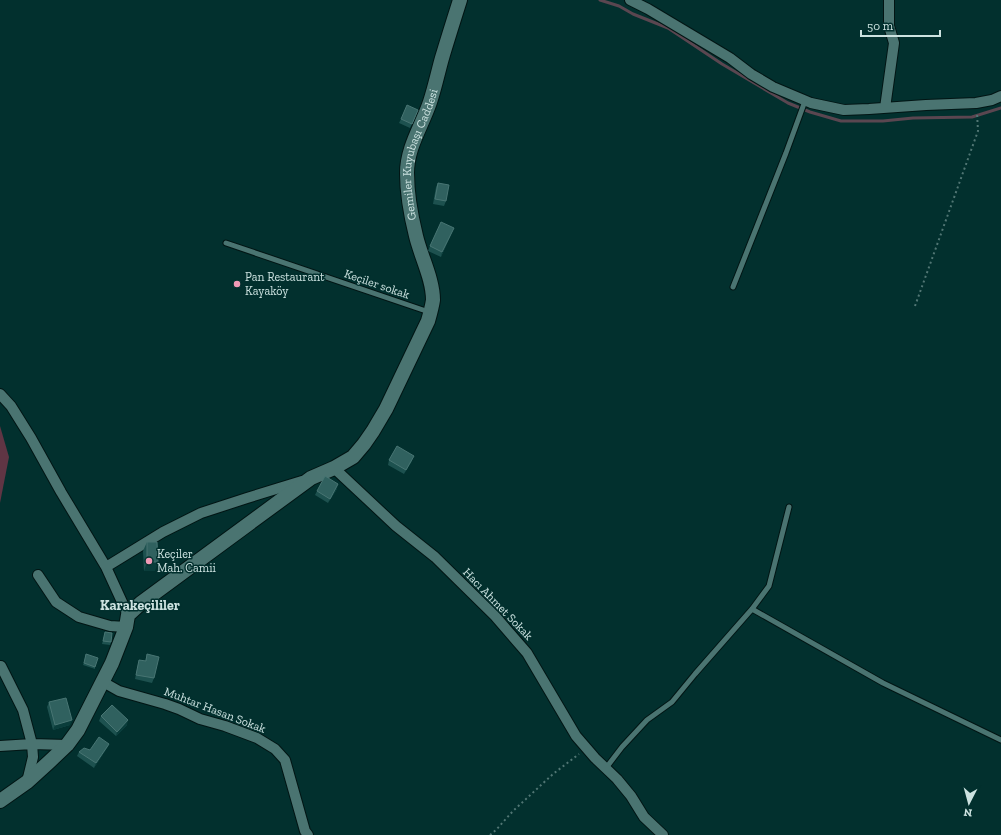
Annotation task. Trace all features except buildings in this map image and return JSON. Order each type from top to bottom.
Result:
[{"type":"street","name":"Gemiler Kuyubaşı Caddesi","points":[[334,468],[353,457],[373,431],[386,409],[428,321],[433,300],[430,282],[416,236],[410,209],[407,173],[410,152],[429,104],[460,0]]},
{"type":"street","points":[[630,0],[648,8],[730,58],[757,77],[773,86],[812,103],[844,110],[976,103],[992,100],[1001,96]]},
{"type":"street","points":[[885,108],[894,43],[889,26],[889,0]]},
{"type":"street","points":[[0,394],[11,406],[32,438],[61,492],[106,567],[127,621]]},
{"type":"street","points":[[106,567],[163,532],[201,513],[312,478],[334,468]]},
{"type":"street","name":"Hacı Ahmet Sokak","points":[[334,468],[396,526],[435,557],[495,616],[528,653],[576,736],[595,758],[617,779],[631,796],[644,817],[663,835]]},
{"type":"street","points":[[0,801],[27,782],[49,762],[67,745],[78,730],[112,663],[127,621],[141,604],[312,478]]},
{"type":"street","points":[[38,575],[56,602],[79,616],[110,626],[127,621]]},
{"type":"street","points":[[1,666],[22,710],[32,744],[32,757],[27,782]]},
{"type":"street","name":"Muhtar Hasan Sokak","points":[[103,682],[118,691],[179,709],[200,719],[225,726],[257,738],[275,749],[285,760],[305,831],[308,835]]},
{"type":"street","points":[[0,746],[32,744],[67,745]]},
{"type":"lane","points":[[733,287],[805,101]]},
{"type":"lane","name":"Keçiler sokak","points":[[226,243],[430,313]]},
{"type":"lane","points":[[606,768],[622,747],[647,720],[672,702],[752,609],[769,586],[789,507]]},
{"type":"lane","points":[[752,609],[883,683],[1001,740]]},
{"type":"path","points":[[915,306],[978,131],[976,108]]},
{"type":"path","points":[[490,835],[513,811],[553,774],[587,748]]},
{"type":"shaded area","points":[[0,426],[9,457],[0,503]]},
{"type":"waterway","points":[[600,0],[619,6],[633,14],[668,28],[722,64],[788,103],[810,112],[841,121],[883,121],[913,118],[972,117],[1001,108]]},
{"type":"place","name":"Pan Restaurant Kayaköy","points":[[237,284]]},
{"type":"place","name":"Keçiler Mah. Camii","points":[[149,561]]},
{"type":"district","name":"Karakeçililer","points":[[140,605]]}]
